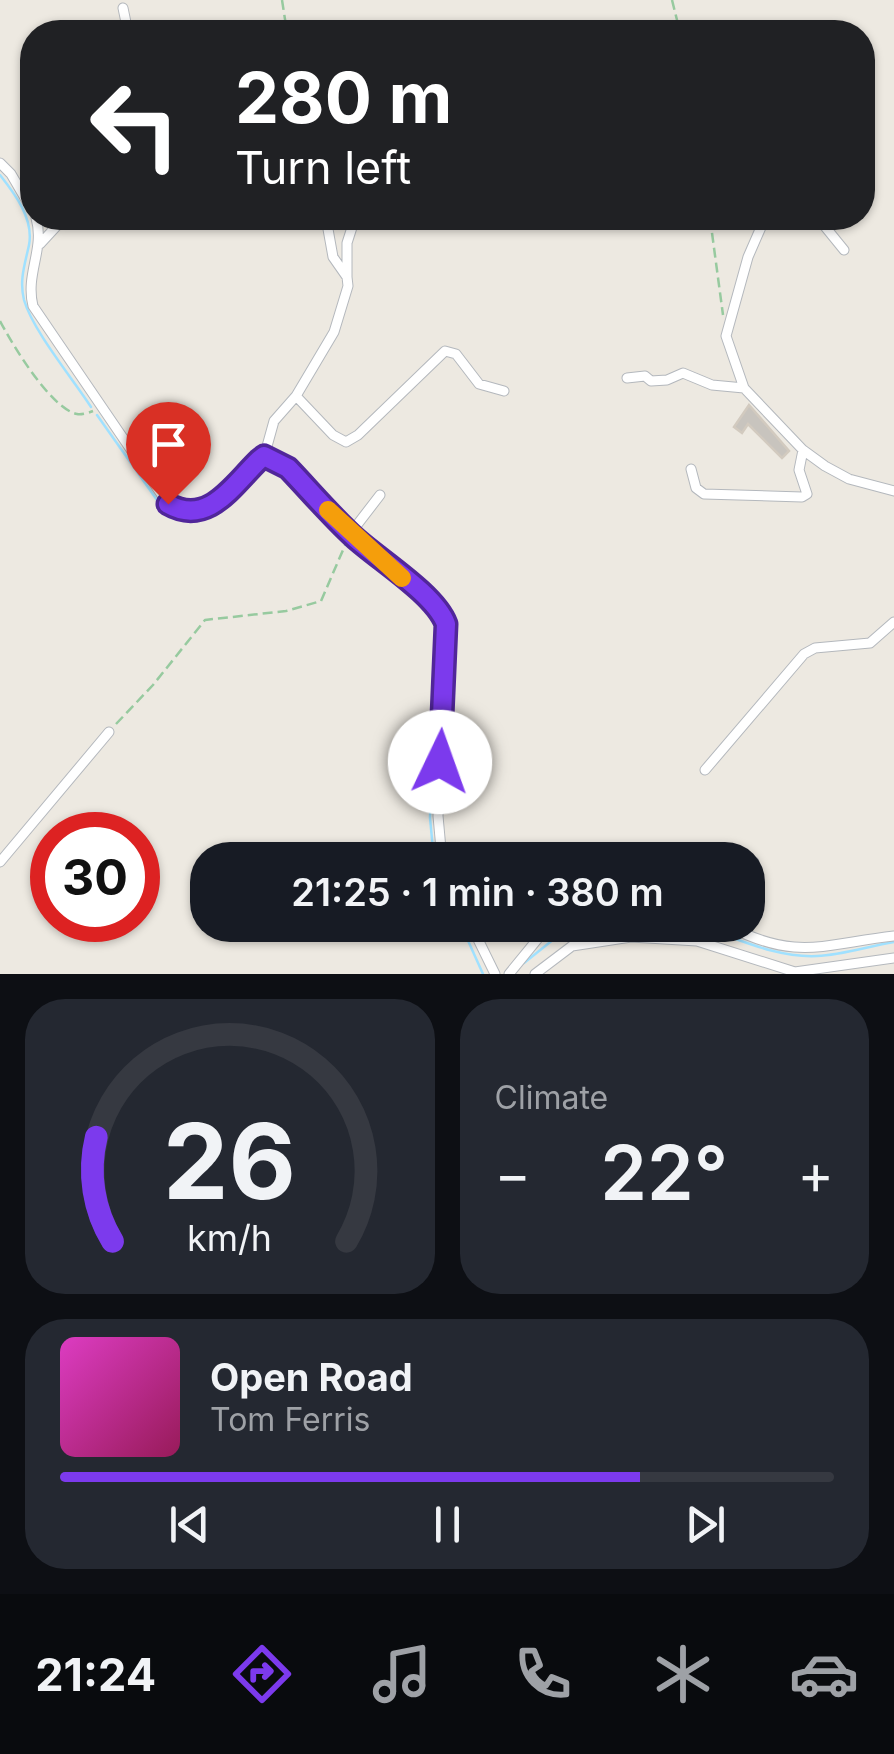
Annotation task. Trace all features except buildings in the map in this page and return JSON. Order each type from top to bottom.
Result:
[{"type":"street","points":[[123,8],[126,20]]},
{"type":"street","points":[[0,163],[20,189]]},
{"type":"street","points":[[38,230],[40,244],[30,278],[31,301],[164,500],[178,509],[194,511],[214,506],[264,456],[274,421],[296,396],[334,332],[348,286],[347,244],[352,230]]},
{"type":"street","points":[[40,244],[53,230]]},
{"type":"street","points":[[328,230],[333,257],[348,277]]},
{"type":"street","points":[[760,230],[748,257],[726,336],[744,388],[803,450],[849,478],[894,490]]},
{"type":"street","points":[[828,230],[844,250]]},
{"type":"street","points":[[296,396],[333,435],[346,442],[446,351],[456,354],[479,384],[504,391]]},
{"type":"street","points":[[627,378],[667,380],[683,373],[712,385],[744,388]]},
{"type":"street","points":[[691,469],[696,488],[704,494],[802,497],[807,494],[799,470],[803,450]]},
{"type":"street","points":[[264,456],[288,468],[350,534],[443,616],[446,624],[438,816],[440,842]]},
{"type":"street","points":[[350,534],[380,495]]},
{"type":"street","points":[[705,770],[804,654],[815,648],[870,643],[894,622]]},
{"type":"street","points":[[0,862],[108,732]]},
{"type":"street","points":[[765,941],[812,950],[894,936]]},
{"type":"street","points":[[535,974],[572,946],[631,937],[697,942],[795,972],[894,958]]},
{"type":"street","points":[[479,942],[495,974]]},
{"type":"street","points":[[509,974],[536,942]]},
{"type":"path","points":[[712,230],[723,316]]},
{"type":"path","points":[[0,322],[32,374],[68,410],[79,415],[103,409]]},
{"type":"path","points":[[108,732],[205,620],[286,612],[321,601],[350,534]]},
{"type":"waterway","points":[[0,175],[20,205]]},
{"type":"waterway","points":[[29,230],[23,272],[24,300],[44,340],[91,407]]},
{"type":"waterway","points":[[97,415],[169,517],[209,516],[223,508],[260,468],[271,465],[282,471],[341,537]]},
{"type":"waterway","points":[[351,546],[437,622],[432,842]]},
{"type":"waterway","points":[[469,942],[483,974]]},
{"type":"waterway","points":[[524,963],[550,942]]},
{"type":"waterway","points":[[746,942],[801,956],[836,954],[894,942]]},
{"type":"slow traffic","points":[[328,510],[402,578]]},
{"type":"route","points":[[168,504],[187,511],[208,508],[218,503],[264,456],[277,460],[350,534],[429,600],[446,624],[440,762]]}]
